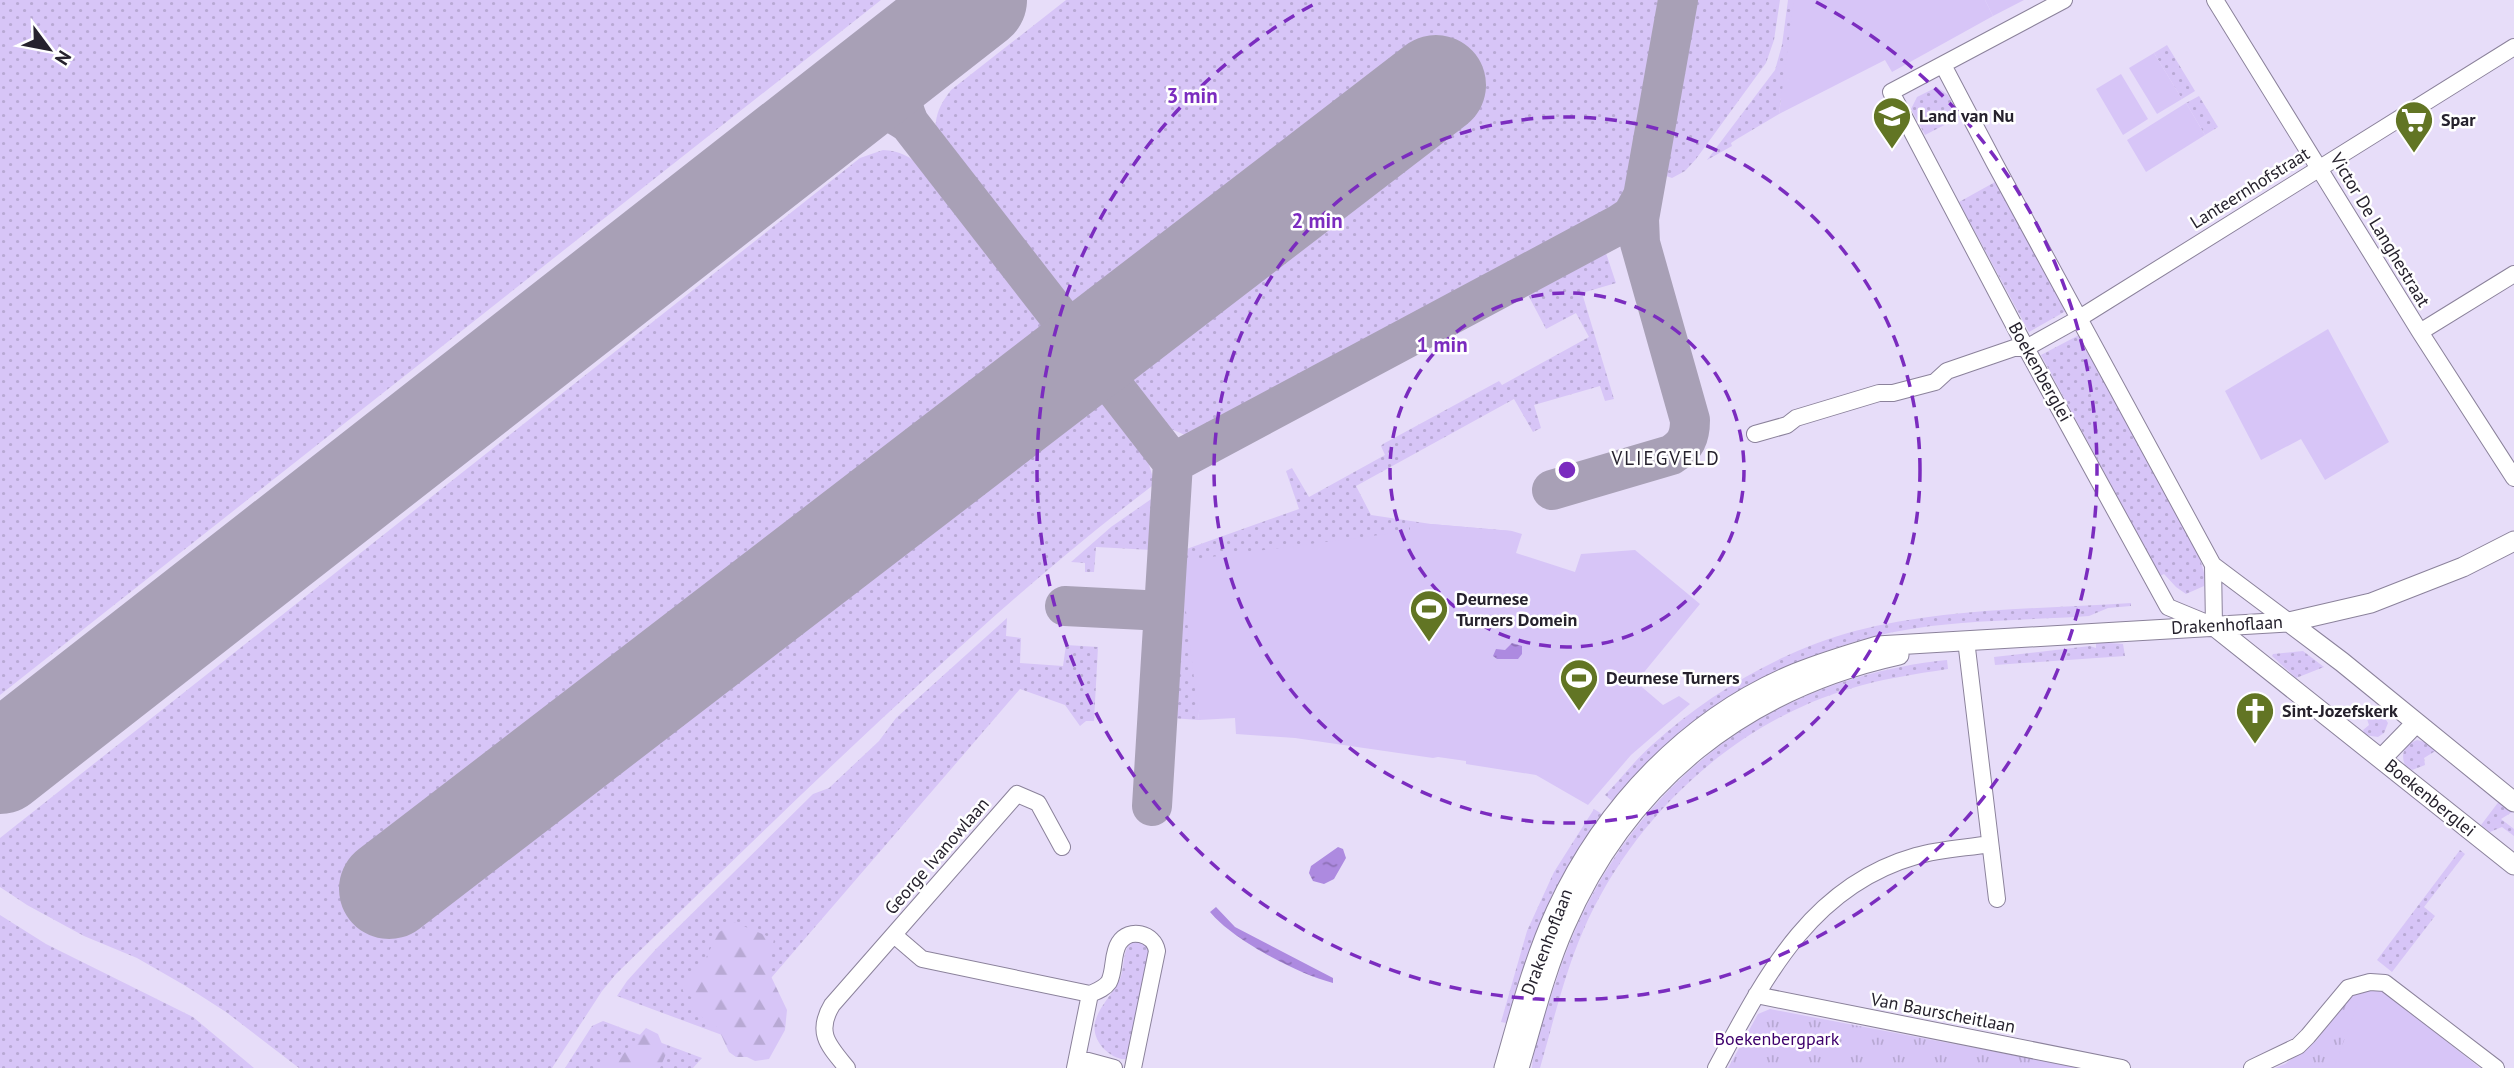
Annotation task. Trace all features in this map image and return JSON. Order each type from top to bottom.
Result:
[{"type":"street","points":[[2064,0],[1943,65],[2213,565],[2342,662],[2514,802]]},
{"type":"street","name":"Victor De Langhestraat","points":[[2215,0],[2420,332],[2514,478]]},
{"type":"street","name":"Lanteernhofstraat","points":[[1755,434],[1787,425],[1796,418],[1879,393],[1893,394],[1935,382],[1947,371],[2014,348],[2026,348],[2078,319],[2514,47]]},
{"type":"street","name":"Boekenberglei","points":[[1943,65],[1891,92],[2026,348],[2168,607],[2214,626],[2514,865]]},
{"type":"street","points":[[2420,332],[2514,274]]},
{"type":"street","name":"Drakenhoflaan","points":[[1504,1068],[1544,940],[1590,847],[1641,782],[1676,748],[1745,698],[1794,673],[1833,658],[1877,646],[2289,622],[2371,603],[2453,572],[2514,541]]},
{"type":"street","points":[[2213,565],[2214,626]]},
{"type":"street","points":[[1966,640],[1997,899]]},
{"type":"street","name":"Drakenhoflaan","points":[[1519,1068],[1549,967],[1584,885],[1625,822],[1649,793],[1685,758],[1752,710],[1794,689],[1881,659],[1966,640]]},
{"type":"street","points":[[2381,758],[2416,723]]},
{"type":"street","name":"George Ivanowlaan","points":[[847,1068],[825,1039],[825,1016],[1017,794],[1038,803],[1062,847]]},
{"type":"street","points":[[1716,1068],[1780,956],[1828,904],[1887,867],[1917,856],[1990,844]]},
{"type":"street","points":[[1115,1068],[1076,1063],[1090,994],[1107,984],[1116,948],[1125,935],[1130,933],[1152,939],[1157,951],[1133,1068]]},
{"type":"street","name":"George Ivanowlaan","points":[[894,936],[922,959],[1090,994]]},
{"type":"street","points":[[2252,1068],[2298,1046],[2348,988],[2370,982],[2385,983],[2496,1068]]},
{"type":"street","name":"Van Baurscheitlaan","points":[[1756,995],[2122,1068]]},
{"type":"green space","points":[[0,0],[881,0],[0,695]]},
{"type":"green space","points":[[1066,0],[1663,0],[1630,182],[1620,200],[1597,218],[1201,435],[1185,435],[1171,429],[936,138],[938,113],[951,90]]},
{"type":"green space","points":[[1692,0],[1780,0],[1774,40],[1766,63],[1696,159],[1685,171],[1672,178],[1666,176],[1662,164]]},
{"type":"green space","points":[[1788,0],[1815,0],[1796,90],[1781,98],[1779,114],[1707,160],[1775,70],[1782,45]]},
{"type":"green space","points":[[1794,0],[1985,0],[1993,16],[1892,72],[1885,60],[1779,114]]},
{"type":"green space","points":[[1985,0],[2024,0],[1993,16]]},
{"type":"green space","points":[[2167,45],[2195,91],[2182,99],[2154,53]]},
{"type":"green space","points":[[2154,53],[2182,99],[2157,114],[2129,68]]},
{"type":"green space","points":[[2121,74],[2148,119],[2123,135],[2096,89]]},
{"type":"green space","points":[[1937,87],[1948,95],[1960,117],[1925,135],[1911,109],[1917,97]]},
{"type":"green space","points":[[2199,96],[2218,127],[2205,135],[2186,103]]},
{"type":"green space","points":[[2186,103],[2205,135],[2146,172],[2127,140]]},
{"type":"green space","points":[[883,150],[904,155],[922,168],[1145,452],[1154,481],[1152,486],[1037,579],[926,678],[616,974],[552,1068],[299,1068],[226,1012],[184,985],[137,958],[84,936],[0,887],[0,838],[860,158]]},
{"type":"green space","points":[[1995,182],[2066,311],[2029,332],[1959,202]]},
{"type":"green space","points":[[1604,247],[1616,283],[1582,293],[1614,399],[1605,401],[1600,386],[1534,405],[1541,428],[1533,432],[1514,399],[1356,486],[1371,515],[1431,524],[1512,531],[1472,645],[1198,709],[1199,720],[1171,718],[1181,551],[1299,509],[1286,471],[1292,468],[1309,497],[1385,455],[1381,446],[1383,444],[1499,381],[1502,385],[1589,337],[1576,313],[1546,329],[1526,291]]},
{"type":"green space","points":[[2328,329],[2389,442],[2325,480],[2301,439],[2261,460],[2225,391]]},
{"type":"green space","points":[[2079,335],[2199,555],[2204,586],[2186,594],[2164,574],[2160,576],[2041,355]]},
{"type":"green space","points":[[1157,495],[1152,550],[1096,547],[1094,572],[1085,572],[1085,563],[1071,562],[1111,527]]},
{"type":"green space","name":"Deurnese Turners Domein","points":[[1431,524],[1522,534],[1516,553],[1575,572],[1581,554],[1635,550],[1700,604],[1636,682],[1663,705],[1679,696],[1690,704],[1631,755],[1588,805],[1536,775],[1438,757],[1295,738],[1236,734],[1235,718],[1199,720],[1180,561],[1410,531],[1410,527]]},
{"type":"green space","points":[[2131,603],[2131,606],[2108,608],[2089,616],[1980,622],[1898,631],[1834,648],[1762,679],[1729,699],[1668,745],[1612,801],[1605,795],[1646,751],[1697,708],[1773,662],[1827,640],[1889,623],[1923,618]]},
{"type":"green space","points":[[1007,618],[1006,636],[1021,638],[1020,663],[1063,666],[1066,645],[1098,647],[1094,721],[1086,721],[1080,726],[1065,705],[1020,689],[722,1035],[617,996],[656,949],[813,794],[829,788],[879,741],[896,718]]},
{"type":"green space","points":[[2096,642],[2123,644],[2125,656],[1995,665],[1994,657],[2090,646],[2096,648]]},
{"type":"green space","points":[[2303,651],[2324,667],[2296,678],[2272,656],[2273,654]]},
{"type":"green space","points":[[1947,660],[1948,669],[1873,682],[1806,705],[1764,726],[1726,752],[1690,782],[1657,815],[1628,851],[1603,890],[1570,965],[1540,1068],[1532,1068],[1545,1013],[1582,916],[1615,857],[1655,805],[1702,760],[1755,722],[1814,693],[1878,672]]},
{"type":"green space","points":[[2381,712],[2388,723],[2384,733],[2378,737],[2365,735],[2363,730],[2369,725],[2366,716]]},
{"type":"green space","points":[[2417,740],[2428,743],[2437,750],[2424,758],[2425,765],[2412,770],[2405,765],[2403,753],[2409,744]]},
{"type":"green space","points":[[2500,800],[2514,811],[2501,819],[2514,829],[2514,836],[2502,827],[2490,832],[2481,825]]},
{"type":"green space","points":[[1594,809],[1602,814],[1562,877],[1537,931],[1511,1024],[1501,1022],[1527,931],[1554,872]]},
{"type":"green space","points":[[2460,850],[2465,854],[2424,907],[2435,916],[2392,972],[2377,960]]},
{"type":"green space","points":[[0,915],[46,944],[193,1017],[254,1068],[0,1068]]},
{"type":"green space","points":[[734,922],[774,939],[768,970],[787,1010],[785,1030],[769,1059],[755,1061],[747,1057],[736,1057],[729,1052],[718,1028],[695,1012],[694,998],[684,994],[682,987],[688,977],[703,964],[718,933]]},
{"type":"green space","points":[[1140,941],[1148,947],[1149,952],[1127,1059],[1120,1059],[1103,1048],[1097,1038],[1096,1020],[1120,979],[1128,946],[1131,942]]},
{"type":"green space","points":[[2372,988],[2383,991],[2480,1068],[2275,1068],[2285,1064],[2316,1041],[2352,994]]},
{"type":"green space","points":[[2362,991],[2385,993],[2479,1068],[2334,1068]]},
{"type":"green space","name":"Boekenbergpark","points":[[1770,1009],[2081,1068],[1728,1068],[1758,1014]]},
{"type":"green space","points":[[603,1021],[702,1058],[693,1068],[565,1068],[592,1026]]},
{"type":"green space","points":[[646,1028],[658,1034],[666,1054],[660,1068],[598,1068],[612,1057],[623,1054]]},
{"type":"water","points":[[1512,643],[1522,646],[1522,654],[1518,659],[1497,659],[1493,656],[1496,649],[1505,650]]},
{"type":"water","points":[[1338,847],[1343,849],[1346,858],[1334,879],[1324,884],[1313,881],[1309,873],[1311,866]]},
{"type":"water","points":[[1216,907],[1235,927],[1333,978],[1333,983],[1285,964],[1234,934],[1210,912]]},
{"type":"taxiway","points":[[1552,490],[1671,455],[1684,444],[1688,436],[1690,420],[1640,243],[1639,219],[1678,0]]},
{"type":"taxiway","points":[[927,40],[905,69],[902,78],[901,98],[909,123],[1173,463],[1152,806]]},
{"type":"taxiway","points":[[819,123],[844,110],[864,105],[884,109],[909,123]]},
{"type":"taxiway","points":[[1173,463],[1620,224],[1632,216],[1642,198]]},
{"type":"taxiway","points":[[1065,606],[1164,611]]},
{"type":"runway","points":[[0,764],[977,0]]},
{"type":"runway","points":[[389,889],[1436,85]]},
{"type":"place","name":"Land van Nu","points":[[1892,150]]},
{"type":"place","name":"Spar","points":[[2414,154]]},
{"type":"place","name":"Deurnese Turners Domein","points":[[1429,643]]},
{"type":"place","name":"Deurnese Turners","points":[[1579,712]]},
{"type":"place","name":"Sint-Jozefskerk","points":[[2255,745]]},
{"type":"district","name":"VLIEGVELD","points":[[1666,458]]}]
